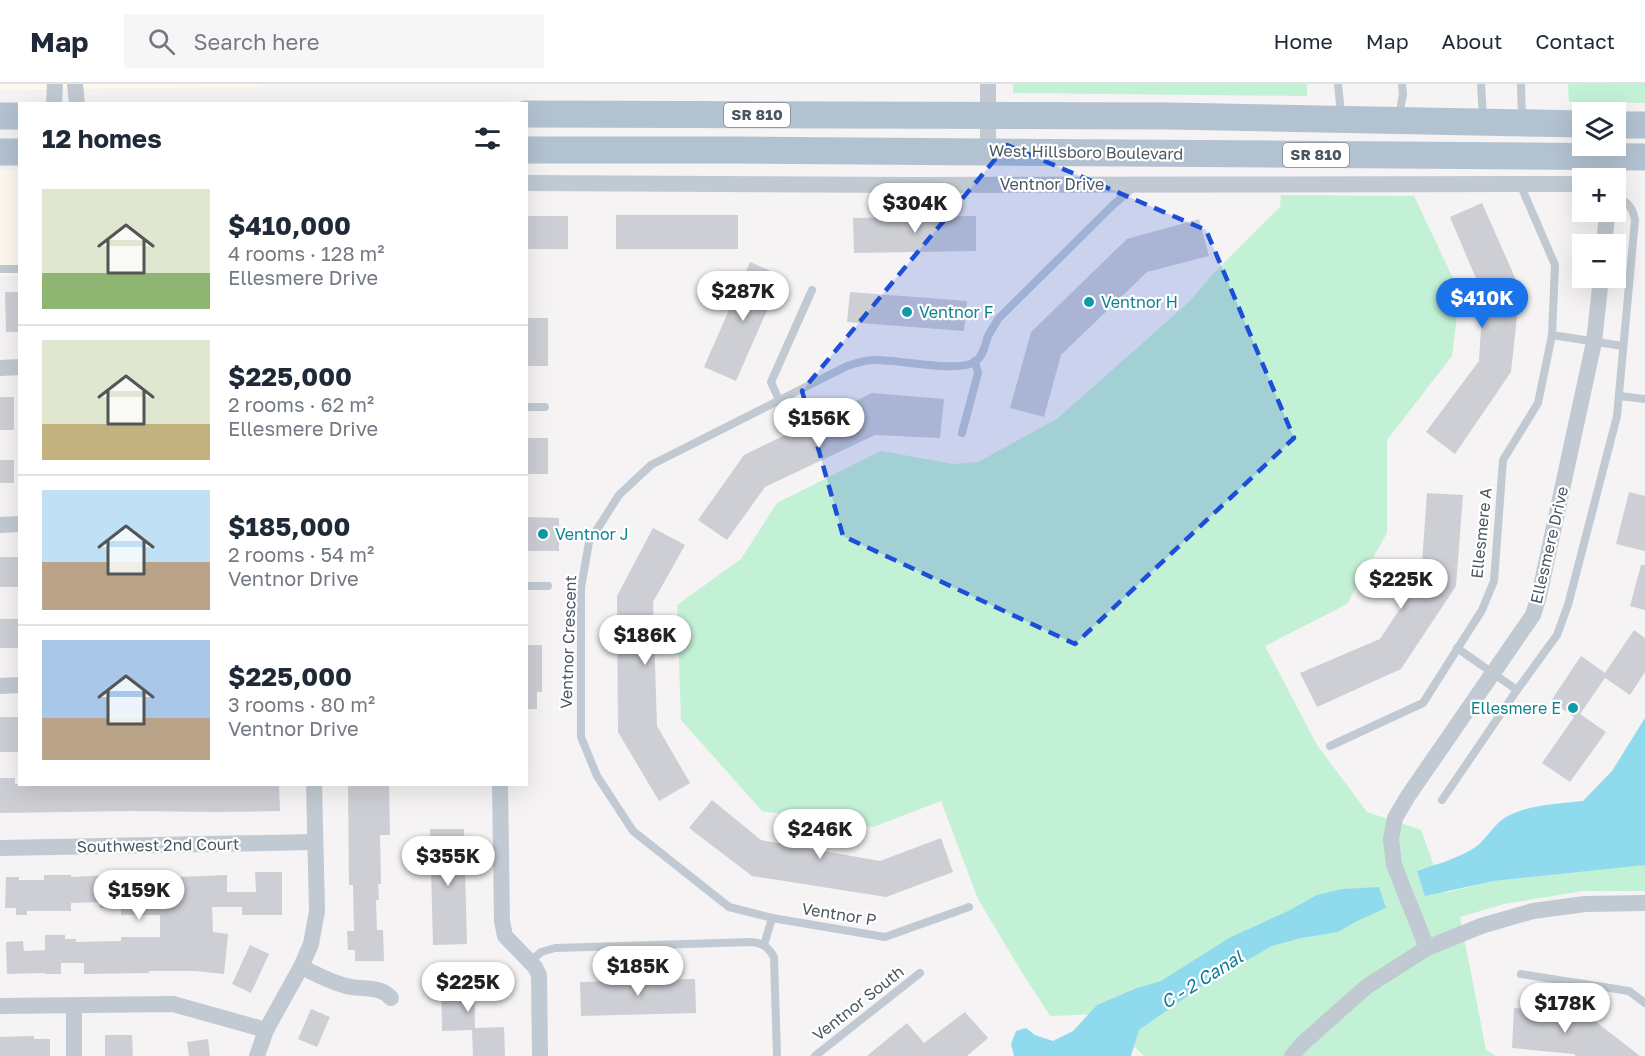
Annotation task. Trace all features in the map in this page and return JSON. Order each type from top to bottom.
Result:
[{"type":"main road","name":"SR 810","points":[[528,114],[1170,116],[1572,124]]},
{"type":"main road","points":[[0,116],[18,116]]},
{"type":"main road","points":[[1626,125],[1645,125]]},
{"type":"main road","name":"West Hillsboro Boulevard","points":[[528,150],[988,151],[1645,157]]},
{"type":"main road","points":[[0,152],[18,152]]},
{"type":"street","points":[[54,102],[55,84]]},
{"type":"street","points":[[75,84],[76,102]]},
{"type":"street","points":[[988,84],[988,151]]},
{"type":"street","name":"Ventnor Drive","points":[[528,183],[1572,185]]},
{"type":"street","name":"Ellesmere Drive","points":[[1427,948],[1394,865],[1391,839],[1395,818],[1533,615],[1594,342],[1600,288]]},
{"type":"street","points":[[0,368],[18,367]]},
{"type":"street","points":[[0,525],[18,524]]},
{"type":"street","points":[[0,686],[18,685]]},
{"type":"street","points":[[257,1056],[266,1030],[302,967],[311,944],[317,911],[314,786]]},
{"type":"street","points":[[500,786],[505,936],[535,967],[538,975],[540,1056]]},
{"type":"street","name":"Southwest 2nd Court","points":[[0,848],[315,842]]},
{"type":"street","points":[[1292,1056],[1302,1044],[1366,987],[1427,948],[1480,926],[1533,911],[1585,904],[1645,903]]},
{"type":"street","points":[[302,967],[347,987],[380,990],[391,998]]},
{"type":"street","points":[[0,1006],[173,1004],[266,1030]]},
{"type":"street","points":[[74,1005],[74,1056]]},
{"type":"lane","points":[[1338,84],[1342,118]]},
{"type":"lane","points":[[1399,119],[1403,94],[1401,84]]},
{"type":"lane","points":[[1481,84],[1483,121]]},
{"type":"lane","points":[[1521,84],[1522,122]]},
{"type":"lane","points":[[962,433],[978,373],[975,361],[978,360],[989,333],[998,319],[1113,205],[1138,184]]},
{"type":"lane","points":[[1520,184],[1555,265],[1552,335],[1623,346]]},
{"type":"lane","points":[[1442,800],[1557,635],[1568,605],[1617,416],[1635,220],[1634,212],[1626,203]]},
{"type":"lane","points":[[0,269],[18,269]]},
{"type":"lane","points":[[779,400],[771,382],[812,290]]},
{"type":"lane","name":"Ellesmere A","points":[[1330,746],[1423,703],[1482,610],[1494,580],[1503,460],[1538,403],[1552,335]]},
{"type":"lane","name":"Ventnor Crescent","points":[[772,918],[729,907],[633,831],[597,776],[580,737],[581,588],[589,542],[618,495],[651,465],[847,366],[871,360],[947,366],[962,366],[975,361]]},
{"type":"lane","points":[[1619,396],[1645,399]]},
{"type":"lane","points":[[528,406],[546,407]]},
{"type":"lane","points":[[528,586],[548,586]]},
{"type":"lane","points":[[1457,648],[1517,690]]},
{"type":"lane","name":"Ventnor P","points":[[772,918],[885,937],[969,906]]},
{"type":"lane","points":[[764,945],[772,918]]},
{"type":"lane","points":[[530,962],[541,952],[555,948],[751,942],[764,945],[774,957],[777,1056]]},
{"type":"lane","name":"Ventnor South","points":[[814,1056],[920,973]]},
{"type":"lane","points":[[1521,974],[1629,991],[1645,1003]]},
{"type":"highlighted area","points":[[1007,145],[1206,230],[1294,438],[1075,644],[843,536],[802,391]]},
{"type":"shaded area","points":[[0,84],[263,84],[263,87],[0,90]]},
{"type":"shaded area","points":[[0,170],[18,170],[18,276],[0,276]]},
{"type":"green space","points":[[1013,84],[1307,84],[1307,96],[1013,93]]},
{"type":"green space","points":[[1568,84],[1645,84],[1645,103],[1569,102]]},
{"type":"green space","points":[[1281,195],[1414,196],[1460,293],[1452,356],[1387,440],[1387,533],[1347,604],[1265,646],[1317,745],[1367,812],[1421,830],[1444,893],[1494,881],[1645,864],[1645,891],[1583,891],[1504,904],[1460,917],[1486,1050],[1496,1056],[1144,1056],[1101,1014],[1050,1016],[978,899],[941,801],[873,827],[762,811],[681,720],[677,605],[741,559],[777,503],[881,451],[953,464],[978,462],[1057,419],[1190,301],[1214,273],[1280,207]]},
{"type":"water","points":[[1645,718],[1645,865],[1494,881],[1425,896],[1417,871],[1463,854],[1477,846],[1506,817],[1534,807],[1583,801],[1612,771]]},
{"type":"water","name":"C - 2 Canal","points":[[1379,887],[1386,908],[1338,932],[1301,938],[1272,946],[1223,971],[1139,1030],[1131,1056],[1014,1056],[1011,1044],[1016,1031],[1026,1028],[1035,1035],[1053,1041],[1073,1031],[1097,1005],[1137,988],[1161,981],[1229,938],[1317,895],[1342,889]]},
{"type":"building","points":[[1482,203],[1520,289],[1511,372],[1455,454],[1426,432],[1479,361],[1483,295],[1450,217]]},
{"type":"building","points":[[616,215],[738,215],[738,249],[616,249]]},
{"type":"building","points":[[528,216],[568,216],[568,249],[528,249]]},
{"type":"building","points":[[976,216],[976,251],[854,253],[853,218]]},
{"type":"building","name":"Ventnor H","points":[[1199,219],[1209,256],[1147,272],[1061,355],[1044,417],[1010,408],[1031,332],[1127,239]]},
{"type":"building","points":[[750,262],[782,276],[736,381],[704,367]]},
{"type":"building","points":[[5,292],[18,292],[18,332],[6,332]]},
{"type":"building","name":"Ventnor F","points":[[850,292],[967,301],[964,331],[847,322]]},
{"type":"building","points":[[528,318],[548,318],[548,366],[528,366]]},
{"type":"building","points":[[872,393],[944,399],[940,438],[875,435],[765,487],[727,540],[698,520],[744,455]]},
{"type":"building","points":[[0,397],[14,397],[14,430],[0,430]]},
{"type":"building","points":[[528,438],[548,438],[548,474],[528,474]]},
{"type":"building","points":[[0,460],[14,460],[14,483],[0,483]]},
{"type":"building","points":[[1629,492],[1645,496],[1645,551],[1616,544]]},
{"type":"building","points":[[1427,493],[1463,495],[1456,586],[1401,669],[1317,707],[1300,673],[1380,639],[1421,577]]},
{"type":"building","name":"Ventnor J","points":[[528,517],[559,518],[559,551],[528,551]]},
{"type":"building","points":[[653,528],[685,545],[653,602],[657,726],[690,783],[659,801],[618,732],[617,596]]},
{"type":"building","points":[[0,557],[18,557],[18,587],[0,587]]},
{"type":"building","points":[[1641,565],[1645,565],[1645,610],[1630,606]]},
{"type":"building","points":[[0,619],[18,619],[18,648],[0,648]]},
{"type":"building","name":"Ellesmere E","points":[[1634,630],[1645,638],[1645,672],[1630,695],[1605,678],[1580,714],[1606,732],[1570,782],[1542,763],[1574,717],[1551,701],[1581,656],[1605,673]]},
{"type":"building","points":[[528,645],[542,645],[542,692],[537,692],[537,709],[528,709]]},
{"type":"building","points":[[0,717],[18,717],[18,752],[0,752]]},
{"type":"building","points":[[0,778],[15,778],[15,784],[18,786],[279,786],[280,811],[0,813]]},
{"type":"building","points":[[348,786],[389,786],[390,835],[380,835],[381,884],[378,884],[379,900],[376,900],[377,930],[383,930],[384,961],[355,961],[355,950],[348,950],[347,931],[354,931],[353,885],[349,885]]},
{"type":"building","points":[[712,800],[761,840],[880,861],[941,838],[953,872],[886,897],[752,876],[689,828]]},
{"type":"building","points":[[430,829],[464,829],[467,944],[433,945]]},
{"type":"building","points":[[255,872],[282,872],[282,915],[242,915],[242,907],[212,907],[213,932],[228,934],[224,974],[196,971],[149,971],[149,973],[84,974],[84,963],[61,963],[61,974],[7,974],[6,942],[23,941],[24,951],[45,950],[45,935],[65,935],[65,939],[76,939],[76,942],[121,941],[121,937],[160,937],[160,915],[121,915],[121,908],[100,908],[100,902],[71,903],[71,911],[27,911],[27,915],[16,915],[16,908],[5,908],[6,877],[19,877],[19,880],[44,880],[44,875],[71,875],[71,877],[113,875],[113,880],[134,880],[134,874],[178,874],[178,877],[227,875],[227,892],[256,892]]},
{"type":"building","points":[[250,945],[269,954],[251,993],[232,984]]},
{"type":"building","points":[[474,970],[475,1028],[504,1027],[505,1056],[473,1056],[472,1030],[442,1031],[441,971]]},
{"type":"building","points":[[695,979],[696,1013],[581,1016],[580,982]]},
{"type":"building","points":[[1514,1008],[1586,1014],[1640,1056],[1576,1056],[1512,1048]]},
{"type":"building","points":[[311,1009],[330,1017],[317,1047],[298,1039]]},
{"type":"building","points":[[965,1012],[988,1038],[967,1056],[867,1056],[907,1023],[924,1043]]},
{"type":"building","points":[[105,1035],[132,1035],[133,1056],[105,1056]]},
{"type":"building","points":[[34,1036],[34,1039],[50,1039],[50,1056],[0,1056],[0,1037]]},
{"type":"building","points":[[208,1039],[210,1056],[189,1056],[187,1042]]},
{"type":"place","name":"Ventnor H","points":[[1089,302]]},
{"type":"place","name":"Ventnor F","points":[[907,312]]},
{"type":"place","name":"Ventnor J","points":[[543,534]]},
{"type":"place","name":"Ellesmere E","points":[[1573,708]]}]
